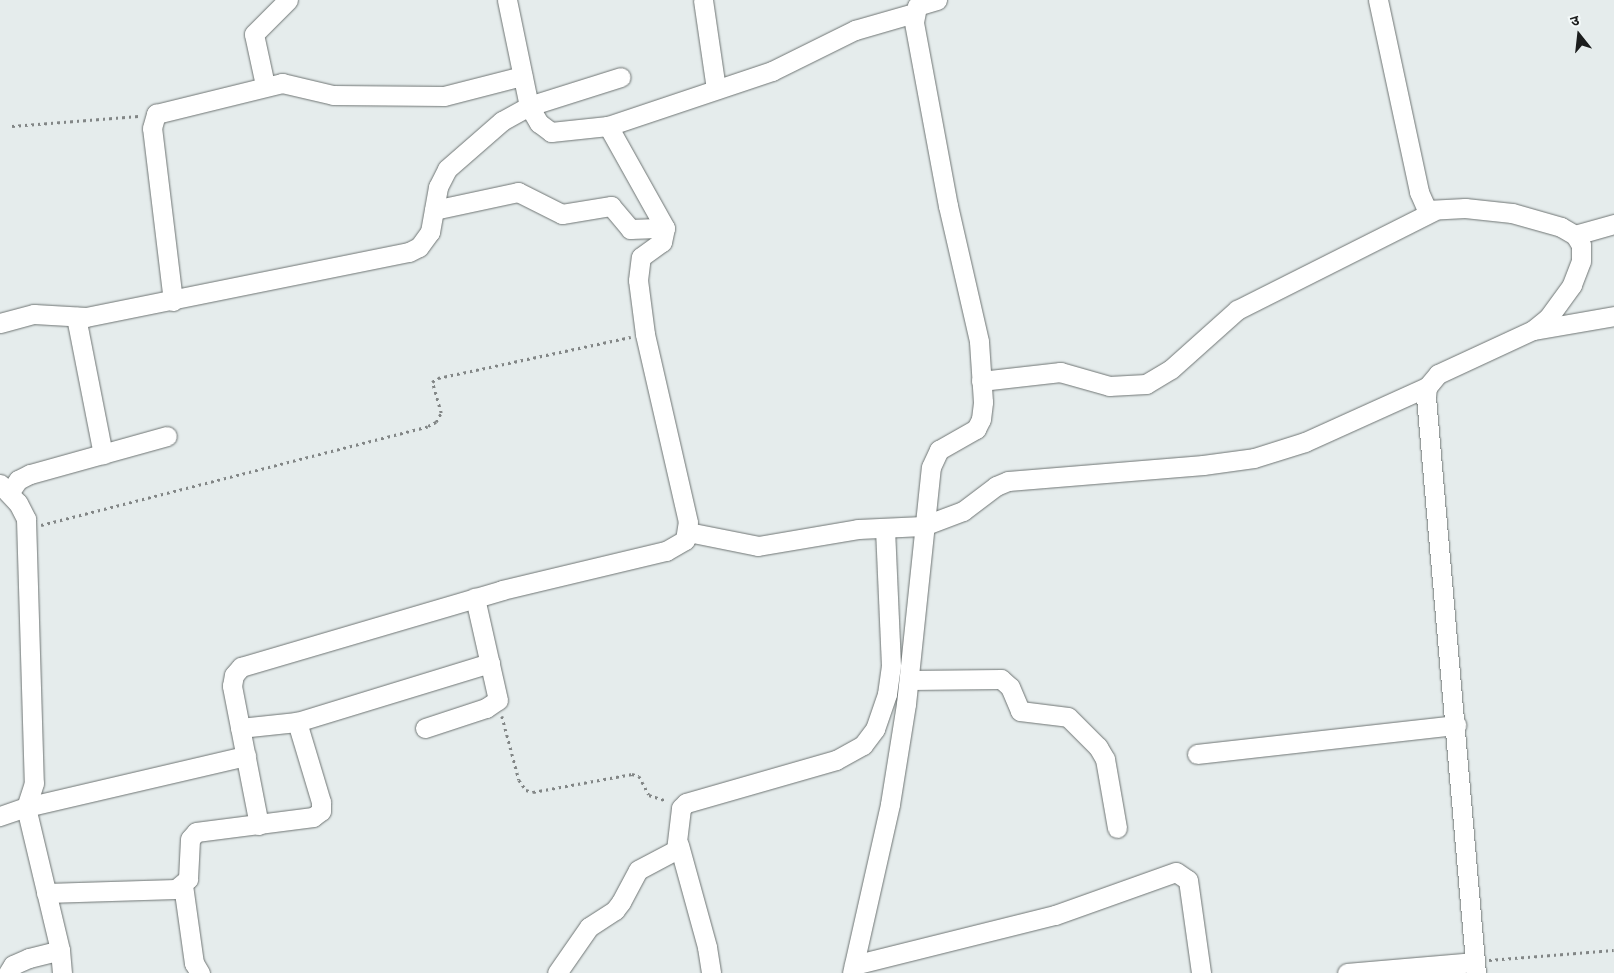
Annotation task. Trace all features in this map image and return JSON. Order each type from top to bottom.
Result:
[{"type":"street","points":[[264,85],[254,34],[288,0]]},
{"type":"street","points":[[507,0],[529,106],[539,123],[551,132],[608,126],[786,65],[854,30],[915,6],[937,0]]},
{"type":"street","points":[[703,0],[716,89]]},
{"type":"street","points":[[1378,0],[1419,192],[1424,205],[1434,211]]},
{"type":"street","points":[[915,6],[948,206],[978,341],[981,420],[976,429],[939,450],[934,456],[915,527],[910,680],[890,804],[853,969],[1070,910],[1176,872],[1188,880],[1201,973]]},
{"type":"street","points":[[173,301],[152,128],[156,114],[264,85],[282,82],[333,95],[444,96],[522,76]]},
{"type":"street","points":[[0,323],[34,314],[76,317],[173,301],[409,252],[426,240],[438,187],[448,169],[502,121],[529,106],[621,77]]},
{"type":"street","points":[[259,824],[232,686],[234,675],[240,667],[475,598],[666,551],[685,540],[688,532],[646,334],[638,268],[641,257],[662,242],[665,228],[608,126]]},
{"type":"street","points":[[434,210],[518,192],[562,214],[611,206],[630,229],[665,228]]},
{"type":"street","points":[[981,381],[1060,372],[1109,386],[1146,384],[1171,369],[1237,310],[1434,211],[1493,210],[1561,227],[1575,234],[1581,246],[1581,261],[1572,285],[1560,305],[1533,330]]},
{"type":"street","points":[[1575,234],[1614,224]]},
{"type":"street","points":[[688,532],[758,546],[858,529],[915,527],[963,511],[996,486],[1008,481],[1203,465],[1254,458],[1305,442],[1427,387],[1438,374],[1533,330],[1614,316]]},
{"type":"street","points":[[76,317],[103,454]]},
{"type":"street","points":[[1347,973],[1476,967],[1456,725],[1440,569],[1427,387]]},
{"type":"street","points":[[62,973],[60,950],[26,807],[34,783],[26,529],[22,509],[4,489],[24,477],[167,436]]},
{"type":"street","points":[[711,973],[707,947],[679,845],[680,816],[686,803],[836,760],[863,745],[875,729],[887,694],[891,666],[885,528]]},
{"type":"street","points":[[425,728],[486,708],[498,700],[475,598]]},
{"type":"street","points":[[240,728],[297,722],[490,663]]},
{"type":"street","points":[[910,680],[1001,680],[1010,687],[1020,711],[1068,717],[1098,747],[1105,759],[1117,828]]},
{"type":"street","points":[[200,973],[194,963],[183,885],[190,867],[191,835],[305,819],[321,811],[297,722]]},
{"type":"street","points":[[1197,754],[1456,725]]},
{"type":"street","points":[[0,816],[26,807],[246,756]]},
{"type":"street","points":[[557,973],[588,927],[615,910],[638,870],[670,854],[679,845]]},
{"type":"street","points":[[46,893],[167,891],[183,885]]},
{"type":"street","points":[[8,973],[13,965],[60,950]]},
{"type":"path","points":[[12,126],[156,114]]},
{"type":"path","points":[[26,529],[428,426],[436,422],[441,413],[432,382],[438,378],[646,334]]},
{"type":"path","points":[[498,700],[519,780],[526,790],[533,792],[632,774],[639,776],[654,798],[686,803]]},
{"type":"path","points":[[1476,967],[1614,950]]}]
